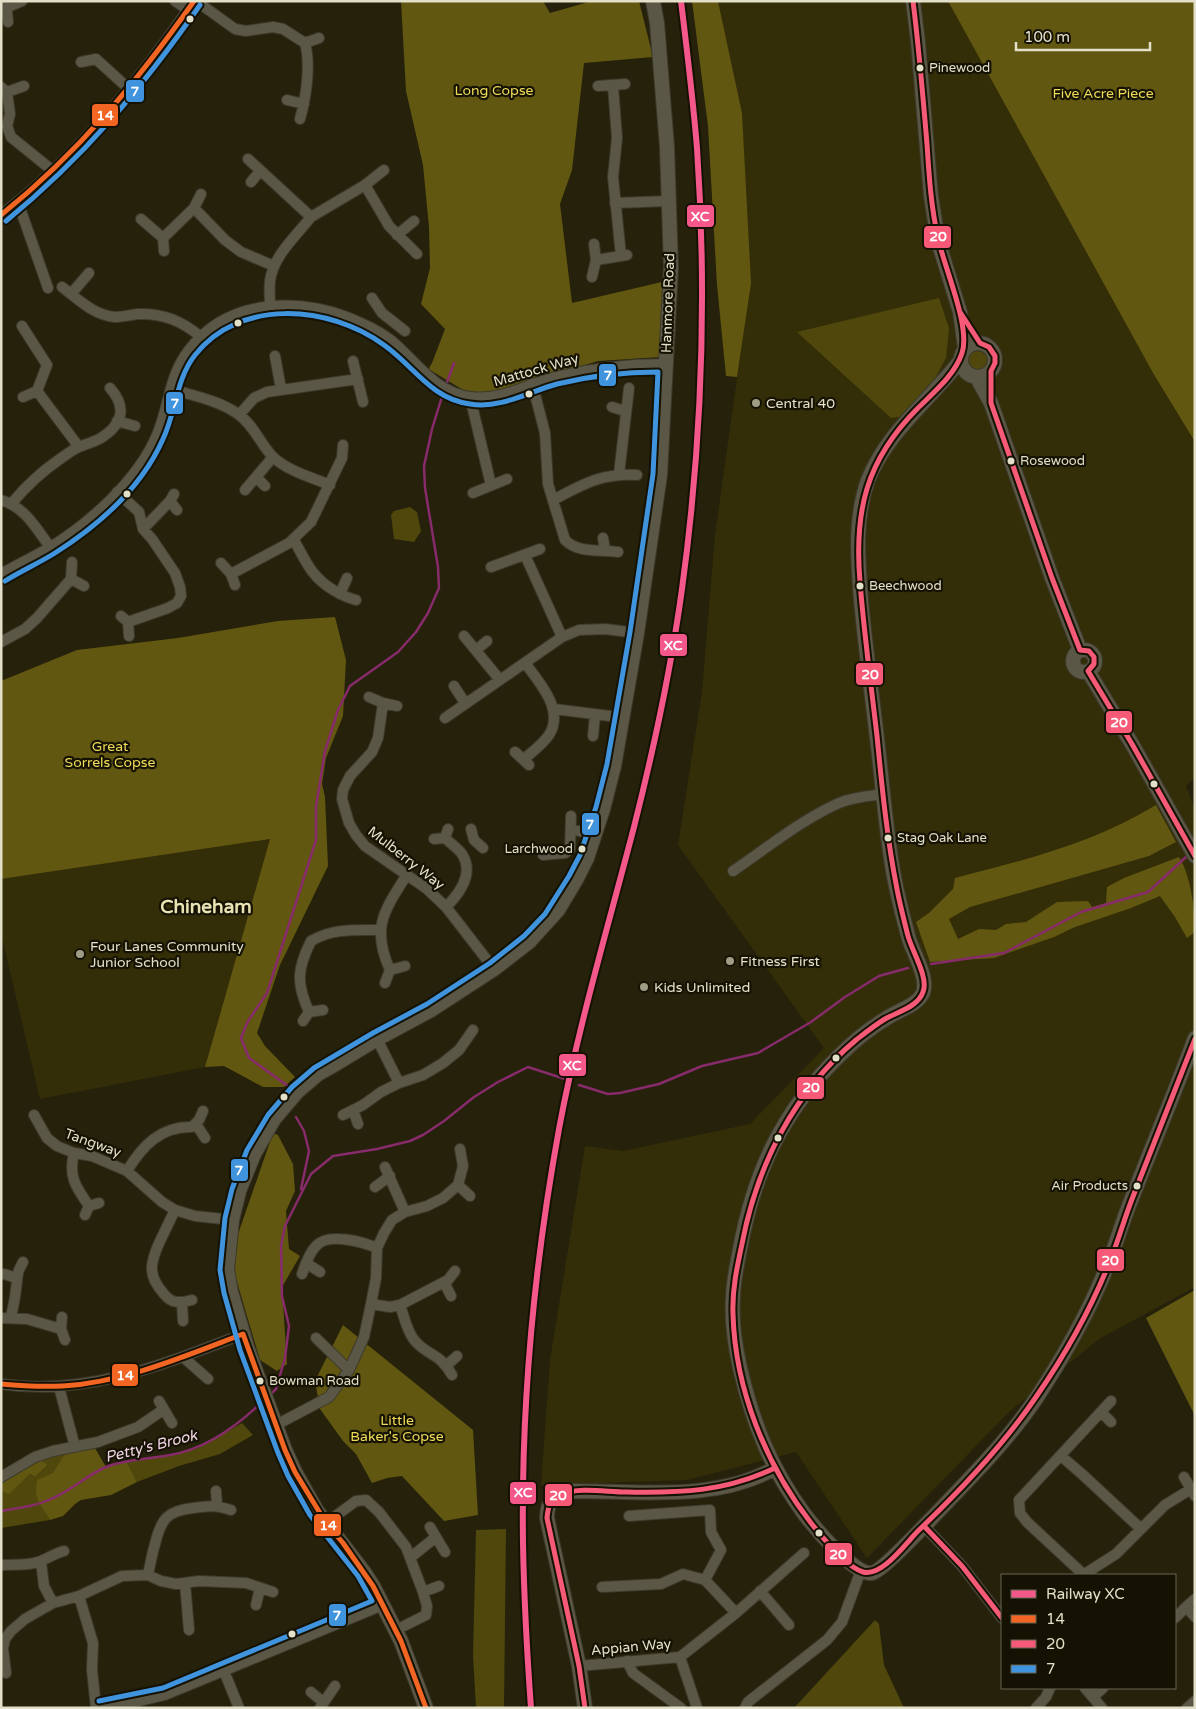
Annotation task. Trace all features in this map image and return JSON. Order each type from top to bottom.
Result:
[{"type":"street","points":[[8,22],[6,4],[22,1]]},
{"type":"street","points":[[175,1],[188,10]]},
{"type":"street","points":[[1,215],[53,171],[129,89],[195,1],[235,29],[246,31],[273,28],[283,29],[305,43],[307,50],[304,104],[300,119]]},
{"type":"street","name":"Hanmore Road","points":[[426,1708],[401,1642],[383,1605],[364,1572],[326,1523],[295,1472],[269,1408],[243,1334],[228,1280],[228,1255],[232,1220],[239,1192],[254,1154],[284,1105],[318,1074],[377,1039],[432,1010],[494,969],[529,942],[552,919],[576,880],[587,858],[595,835],[614,766],[637,633],[660,475],[671,267],[667,147],[658,33],[653,1]]},
{"type":"street","points":[[913,1],[931,196],[938,241],[960,312],[962,355],[965,372],[972,376],[991,403],[1052,578],[1080,650],[1073,658],[1073,664],[1081,671],[1088,671],[1193,852]]},
{"type":"street","points":[[305,43],[319,38]]},
{"type":"street","points":[[81,61],[95,54],[129,89]]},
{"type":"street","points":[[598,86],[625,84]]},
{"type":"street","points":[[24,86],[4,89],[10,114],[7,126],[11,137],[53,171]]},
{"type":"street","points":[[596,260],[624,255],[613,177],[617,138],[613,86]]},
{"type":"street","points":[[287,100],[304,104]]},
{"type":"street","points":[[248,159],[311,218]]},
{"type":"street","points":[[270,305],[270,281],[274,266],[281,253],[311,218],[366,185],[384,170]]},
{"type":"street","points":[[250,182],[260,171]]},
{"type":"street","points":[[366,185],[389,226],[417,254]]},
{"type":"street","points":[[163,238],[194,208],[201,194]]},
{"type":"street","points":[[616,203],[669,201]]},
{"type":"street","points":[[14,204],[20,208],[48,288]]},
{"type":"street","points":[[194,208],[241,252],[274,266]]},
{"type":"street","points":[[141,220],[163,238],[164,251]]},
{"type":"street","points":[[397,235],[414,221]]},
{"type":"street","points":[[592,277],[596,260],[594,244]]},
{"type":"street","points":[[71,294],[89,273]]},
{"type":"street","points":[[62,287],[84,305],[99,312],[115,317],[156,314],[186,324],[201,337]]},
{"type":"street","points":[[372,298],[382,313],[405,331]]},
{"type":"street","name":"Mattock Way","points":[[1,574],[50,547],[82,524],[117,492],[139,467],[152,446],[162,421],[175,374],[182,360],[201,337],[223,320],[242,312],[270,305],[306,306],[348,316],[391,340],[439,386],[450,392],[470,398],[498,396],[532,383],[604,367],[666,364]]},
{"type":"street","points":[[960,312],[980,343]]},
{"type":"street","points":[[369,327],[382,313]]},
{"type":"street","points":[[22,326],[47,365],[37,390],[23,397]]},
{"type":"street","points":[[859,1576],[814,1527],[790,1495],[766,1450],[751,1413],[735,1345],[732,1299],[751,1198],[766,1157],[787,1122],[817,1080],[851,1044],[871,1028],[920,998],[924,990],[923,976],[911,944],[897,891],[887,825],[864,635],[857,555],[860,516],[869,480],[886,447],[907,419],[944,382],[962,355],[974,343],[980,343],[989,347],[994,356],[991,403]]},
{"type":"street","points":[[275,356],[281,389]]},
{"type":"street","points":[[353,361],[363,402]]},
{"type":"street","points":[[944,382],[986,375],[992,371]]},
{"type":"street","points":[[240,415],[254,398],[281,389],[358,379]]},
{"type":"street","points":[[532,383],[545,433],[548,484],[565,540],[571,546],[579,549],[618,552]]},
{"type":"street","points":[[50,547],[29,518],[21,510],[6,502],[46,469],[78,447],[100,439],[112,429],[118,421],[121,409],[117,396],[110,388]]},
{"type":"street","points":[[619,474],[629,388]]},
{"type":"street","points":[[171,389],[214,400],[240,415],[274,457],[288,467],[330,485]]},
{"type":"street","points":[[37,390],[78,447]]},
{"type":"street","points":[[470,398],[491,485]]},
{"type":"street","points":[[612,407],[626,411]]},
{"type":"street","points":[[118,421],[135,426]]},
{"type":"street","points":[[230,574],[294,540],[311,522],[342,458],[343,445]]},
{"type":"street","points":[[245,490],[274,457]]},
{"type":"street","points":[[342,458],[353,462]]},
{"type":"street","points":[[554,500],[594,479],[619,474],[637,475]]},
{"type":"street","points":[[257,478],[265,486]]},
{"type":"street","points":[[472,493],[507,479]]},
{"type":"street","points":[[117,492],[139,512],[143,529],[175,573],[181,596],[177,603],[168,608],[124,619],[129,636]]},
{"type":"street","points":[[143,529],[172,497],[178,510]]},
{"type":"street","points":[[603,538],[605,550]]},
{"type":"street","points":[[294,540],[314,576],[340,594],[356,600]]},
{"type":"street","points":[[491,567],[540,549]]},
{"type":"street","points":[[525,555],[562,638]]},
{"type":"street","points":[[1,642],[25,629],[37,618],[71,579],[72,562]]},
{"type":"street","points":[[221,563],[230,574],[235,585]]},
{"type":"street","points":[[340,594],[347,578]]},
{"type":"street","points":[[71,579],[84,586]]},
{"type":"street","points":[[445,718],[562,638],[579,630],[605,629],[637,633]]},
{"type":"street","points":[[464,636],[500,680]]},
{"type":"street","points":[[476,650],[487,641]]},
{"type":"street","points":[[515,752],[527,762],[550,733],[554,721],[554,709],[525,663]]},
{"type":"street","points":[[454,686],[465,704]]},
{"type":"street","points":[[369,697],[383,704],[396,706]]},
{"type":"street","name":"Mulberry Way","points":[[383,704],[378,738],[372,752],[350,776],[343,790],[342,800],[349,824],[364,846],[426,889],[446,907],[494,969]]},
{"type":"street","points":[[554,709],[610,716]]},
{"type":"street","points":[[593,736],[595,714]]},
{"type":"street","points":[[732,871],[815,815],[840,802],[858,797],[884,794]]},
{"type":"street","points":[[542,855],[570,850],[571,816]]},
{"type":"street","points":[[471,829],[474,840],[483,848]]},
{"type":"street","points":[[571,829],[595,835]]},
{"type":"street","points":[[442,836],[461,852],[466,868],[464,883],[458,894],[446,907]]},
{"type":"street","points":[[461,852],[474,840]]},
{"type":"street","points":[[385,983],[390,970],[386,961],[380,930],[386,908],[406,876]]},
{"type":"street","points":[[309,1012],[303,999],[300,984],[300,966],[311,940],[344,930],[380,930]]},
{"type":"street","points":[[390,970],[405,966]]},
{"type":"street","points":[[302,1021],[309,1012],[324,1010]]},
{"type":"street","points":[[343,1115],[398,1083],[423,1075],[443,1063],[459,1050],[473,1030]]},
{"type":"street","points":[[859,1576],[877,1571],[924,1526],[969,1479],[1034,1402],[1068,1347],[1095,1294],[1195,1038]]},
{"type":"street","points":[[377,1039],[398,1083]]},
{"type":"street","points":[[459,1050],[470,1056]]},
{"type":"street","points":[[353,1110],[358,1124]]},
{"type":"street","points":[[127,1171],[143,1148],[162,1133],[176,1127],[192,1127],[196,1124],[203,1111]]},
{"type":"street","name":"Tangway","points":[[34,1115],[47,1138],[57,1146],[74,1153],[92,1156],[127,1171],[162,1202],[175,1210],[195,1216],[232,1220]]},
{"type":"street","points":[[196,1124],[204,1138]]},
{"type":"street","points":[[276,1425],[329,1398],[349,1370],[364,1336],[372,1304],[376,1278],[377,1248],[392,1220],[406,1212],[428,1206],[443,1198],[458,1185],[463,1166],[460,1150]]},
{"type":"street","points":[[74,1153],[72,1162],[73,1179],[91,1208]]},
{"type":"street","points":[[375,1187],[388,1171],[406,1212]]},
{"type":"street","points":[[458,1185],[470,1196]]},
{"type":"street","points":[[175,1210],[154,1254],[151,1269],[154,1280],[168,1300],[186,1301],[182,1321]]},
{"type":"street","points":[[302,1274],[316,1245],[322,1242],[337,1239],[356,1240],[377,1248]]},
{"type":"street","points":[[23,1262],[18,1271],[16,1287],[6,1317],[27,1319],[61,1329]]},
{"type":"street","points":[[306,1263],[320,1272]]},
{"type":"street","points":[[372,1304],[390,1307],[400,1305],[448,1280],[455,1271]]},
{"type":"street","points":[[4,1274],[16,1278]]},
{"type":"street","points":[[444,1282],[451,1296]]},
{"type":"street","points":[[400,1305],[414,1341],[437,1356],[449,1370],[457,1356]]},
{"type":"street","points":[[62,1317],[61,1329],[65,1340]]},
{"type":"street","points":[[1,1384],[59,1387],[115,1378],[182,1358],[243,1334]]},
{"type":"street","points":[[316,1338],[349,1370]]},
{"type":"street","points":[[182,1358],[208,1379]]},
{"type":"street","points":[[59,1387],[75,1447]]},
{"type":"street","points":[[1083,1574],[1027,1522],[1018,1507],[1025,1492],[1111,1401]]},
{"type":"street","points":[[1,1477],[35,1457],[53,1451],[98,1442],[138,1427],[161,1405],[172,1423]]},
{"type":"street","points":[[1101,1412],[1111,1422]]},
{"type":"street","points":[[1061,1456],[1141,1529]]},
{"type":"street","points":[[585,1708],[579,1666],[547,1518],[547,1508],[555,1496],[573,1491],[705,1490],[730,1486],[775,1468]]},
{"type":"street","points":[[1086,1574],[1116,1554],[1165,1505],[1193,1492],[1184,1477]]},
{"type":"street","points":[[216,1491],[217,1505]]},
{"type":"street","points":[[326,1523],[356,1501],[366,1500],[379,1512],[406,1547],[428,1606],[426,1615],[404,1626]]},
{"type":"street","points":[[148,1575],[158,1529],[167,1516],[183,1509],[217,1505],[231,1510]]},
{"type":"street","points":[[628,1516],[710,1510],[711,1532],[721,1550],[705,1580]]},
{"type":"street","points":[[924,1526],[962,1566],[1001,1617]]},
{"type":"street","points":[[430,1527],[445,1552]]},
{"type":"street","points":[[411,1557],[436,1537]]},
{"type":"street","points":[[1,1565],[41,1562],[50,1556],[64,1551]]},
{"type":"street","name":"Appian Way","points":[[579,1666],[680,1657],[736,1613],[804,1552]]},
{"type":"street","points":[[41,1562],[44,1586],[53,1603]]},
{"type":"street","points":[[602,1587],[661,1584],[683,1574],[705,1580],[736,1613]]},
{"type":"street","points":[[6,1673],[3,1661],[5,1639],[25,1619],[53,1603],[79,1596],[122,1576],[148,1575],[161,1581],[176,1584],[199,1581],[228,1581],[246,1583],[274,1592]]},
{"type":"street","points":[[745,1708],[748,1702],[827,1640],[842,1622],[859,1576]]},
{"type":"street","points":[[185,1583],[189,1630]]},
{"type":"street","points":[[424,1592],[439,1586]]},
{"type":"street","points":[[256,1605],[260,1588]]},
{"type":"street","points":[[760,1591],[790,1625]]},
{"type":"street","points":[[79,1596],[93,1643],[92,1670],[96,1708]]},
{"type":"street","points":[[1176,1617],[1195,1599]]},
{"type":"street","points":[[100,1708],[165,1695],[383,1605]]},
{"type":"street","points":[[1186,1607],[1195,1617]]},
{"type":"street","points":[[680,1657],[697,1708]]},
{"type":"street","points":[[627,1661],[633,1673],[681,1708]]},
{"type":"street","points":[[224,1671],[239,1708]]},
{"type":"street","points":[[311,1692],[321,1705],[338,1685]]},
{"type":"street","points":[[1036,1708],[1046,1697],[1050,1689]]},
{"type":"street","points":[[1087,1689],[1102,1708]]},
{"type":"street","points":[[1093,1697],[1102,1689]]},
{"type":"street","points":[[1187,1708],[1195,1701]]},
{"type":"shaded area","points":[[718,1],[948,1],[1153,373],[1195,442],[1195,778],[1186,786],[1195,809],[1195,1287],[1099,1339],[1010,1411],[867,1558],[796,1452],[687,1480],[541,1485],[550,1360],[585,1146],[623,1151],[750,1124],[824,1048],[678,845],[702,692],[715,535],[750,286],[742,113]]},
{"type":"shaded area","points":[[939,298],[949,328],[946,358],[931,386],[899,417],[891,418],[797,332]]},
{"type":"shaded area","points":[[977,351],[985,354],[988,362],[985,370],[977,373],[969,370],[966,362],[969,354]]},
{"type":"shaded area","points":[[410,507],[417,512],[421,531],[414,542],[394,539],[391,515],[394,511]]},
{"type":"shaded area","points":[[270,839],[205,1067],[40,1099],[1,933],[1,879]]},
{"type":"shaded area","points":[[242,1423],[253,1435],[220,1454],[179,1466],[137,1482],[127,1462],[172,1455],[198,1448]]},
{"type":"shaded area","points":[[65,1453],[39,1503],[50,1520],[1,1528],[1,1491],[9,1493],[30,1474],[35,1477],[48,1465],[40,1459]]},
{"type":"shaded area","points":[[506,1529],[504,1708],[476,1708],[473,1655],[476,1530]]},
{"type":"shaded area","points":[[875,1620],[879,1624],[884,1665],[904,1708],[794,1708]]},
{"type":"green space","name":"Long Copse","points":[[401,1],[543,1],[550,13],[592,1],[639,1],[653,57],[584,63],[572,170],[560,204],[572,303],[666,281],[661,357],[598,361],[501,391],[470,394],[430,370],[429,368],[445,329],[421,304],[430,268],[429,227],[423,165],[406,91]]},
{"type":"green space","points":[[692,1],[718,1],[742,113],[751,283],[737,377],[726,376],[717,285],[708,126]]},
{"type":"green space","name":"Five Acre Piece","points":[[948,1],[1195,1],[1195,442],[1153,373]]},
{"type":"green space","name":"Great Sorrels Copse","points":[[335,617],[346,660],[343,716],[326,758],[322,784],[325,797],[328,866],[280,965],[257,1033],[265,1046],[295,1077],[284,1087],[263,1087],[224,1066],[205,1067],[270,839],[1,879],[1,681],[77,650],[178,638],[278,621]]},
{"type":"green space","points":[[1156,805],[1176,842],[1149,856],[970,907],[949,919],[958,939],[979,929],[996,930],[1006,924],[1026,922],[1057,902],[1088,901],[1092,907],[1106,903],[1107,887],[1124,878],[1179,857],[1187,874],[1192,893],[1195,932],[1187,938],[1160,896],[994,958],[930,962],[916,922],[929,913],[953,889],[955,878],[1033,857],[1084,840]]},
{"type":"green space","points":[[273,1133],[278,1135],[293,1164],[295,1191],[286,1211],[289,1249],[300,1256],[282,1287],[287,1364],[277,1371],[260,1360],[234,1272],[237,1237]]},
{"type":"green space","points":[[1195,1290],[1195,1416],[1146,1318]]},
{"type":"green space","name":"Little Baker's Copse","points":[[343,1325],[473,1430],[478,1515],[444,1521],[402,1476],[372,1483],[356,1454],[343,1441],[320,1409],[315,1381]]},
{"type":"green space","points":[[92,1443],[106,1467],[127,1462],[137,1482],[111,1495],[81,1500],[63,1516],[50,1520],[37,1498],[37,1480],[53,1473],[67,1450]]},
{"type":"green space","points":[[40,1459],[48,1465],[35,1477],[30,1474],[9,1494],[1,1491],[1,1481]]},
{"type":"waterway","points":[[446,385],[454,363]]},
{"type":"waterway","points":[[288,1086],[249,1058],[241,1038],[248,1021],[267,993],[316,840],[316,806],[325,751],[338,710],[350,686],[398,652],[416,632],[428,613],[439,588],[438,567],[425,488],[424,466],[432,429],[444,390]]},
{"type":"waterway","points":[[931,964],[1004,953],[1081,912],[1148,892],[1186,857]]},
{"type":"waterway","points":[[579,1085],[608,1094],[620,1093],[659,1084],[702,1066],[758,1053],[811,1022],[845,997],[879,976],[908,968]]},
{"type":"waterway","name":"Petty's Brook","points":[[270,1395],[276,1389],[285,1358],[289,1326],[282,1296],[281,1246],[285,1226],[311,1174],[333,1156],[377,1149],[410,1141],[423,1135],[474,1097],[528,1067],[565,1079]]},
{"type":"waterway","points":[[296,1117],[304,1131],[309,1151],[301,1189]]},
{"type":"waterway","name":"Petty's Brook","points":[[1,1511],[47,1501],[67,1491],[99,1470],[113,1464],[170,1455],[196,1448],[220,1436],[262,1402]]},
{"type":"rail line","name":"XC","points":[[531,1708],[524,1584],[523,1491],[527,1387],[536,1284],[550,1180],[575,1053],[634,827],[673,649],[689,534],[694,479],[701,369],[702,258],[697,148],[681,1]]},
{"type":"transit line","name":"14","points":[[1,215],[56,167],[105,115],[151,60],[194,1]]},
{"type":"transit line","name":"20","points":[[913,1],[934,215],[941,250],[960,313],[964,342],[962,353],[954,369],[900,427],[875,467],[862,509],[859,532],[859,556],[860,582],[890,851],[905,924],[922,972],[924,986],[917,1002],[874,1026],[834,1060],[814,1083],[781,1132],[757,1186],[737,1270],[733,1305],[735,1342],[740,1370],[747,1398],[767,1451],[780,1476],[811,1523],[835,1551],[856,1569],[863,1572],[878,1570],[893,1558],[995,1451],[1047,1381],[1077,1331],[1103,1279],[1195,1039]]},
{"type":"transit line","name":"7","points":[[6,221],[86,147],[134,93],[200,5]]},
{"type":"transit line","name":"20","points":[[960,312],[980,343],[989,347],[995,356],[995,363],[991,371],[991,403],[1052,578],[1080,650],[1089,651],[1094,657],[1094,664],[1088,671],[1132,744],[1195,856]]},
{"type":"transit line","name":"7","points":[[5,581],[49,557],[87,530],[118,504],[154,457],[171,418],[184,374],[195,355],[214,337],[236,324],[260,316],[286,314],[312,316],[338,322],[362,332],[395,353],[444,396],[470,404],[481,405],[504,402],[557,384],[582,379],[658,372],[653,474],[630,632],[607,764],[596,807],[580,855],[545,914],[524,936],[490,963],[427,1004],[314,1068],[292,1087],[268,1115],[247,1150],[232,1189],[225,1218],[220,1270],[224,1293],[240,1350],[278,1453],[288,1476],[310,1515],[358,1576],[372,1601],[163,1688],[99,1701]]},
{"type":"transit line","name":"14","points":[[243,1334],[285,1450],[295,1472],[326,1523],[343,1543],[373,1586],[401,1641],[426,1708]]},
{"type":"transit line","name":"14","points":[[1,1384],[32,1386],[86,1384],[154,1367],[243,1334]]},
{"type":"transit line","name":"20","points":[[585,1708],[579,1666],[547,1518],[552,1500],[561,1494],[577,1491],[665,1492],[702,1489],[738,1482],[775,1468]]},
{"type":"transit line","name":"20","points":[[924,1526],[962,1566],[1001,1617]]},
{"type":"place","name":"Pinewood","points":[[920,68]]},
{"type":"place","name":"Central 40","points":[[756,403]]},
{"type":"place","name":"Rosewood","points":[[1011,461]]},
{"type":"place","name":"Beechwood","points":[[860,586]]},
{"type":"place","name":"Stag Oak Lane","points":[[888,838]]},
{"type":"place","name":"Larchwood","points":[[582,849]]},
{"type":"place","name":"Four Lanes Community Junior School","points":[[80,954]]},
{"type":"place","name":"Fitness First","points":[[730,961]]},
{"type":"place","name":"Kids Unlimited","points":[[644,987]]},
{"type":"place","name":"Air Products","points":[[1137,1186]]},
{"type":"place","name":"Bowman Road","points":[[260,1381]]},
{"type":"district","name":"Chineham","points":[[206,907]]}]
